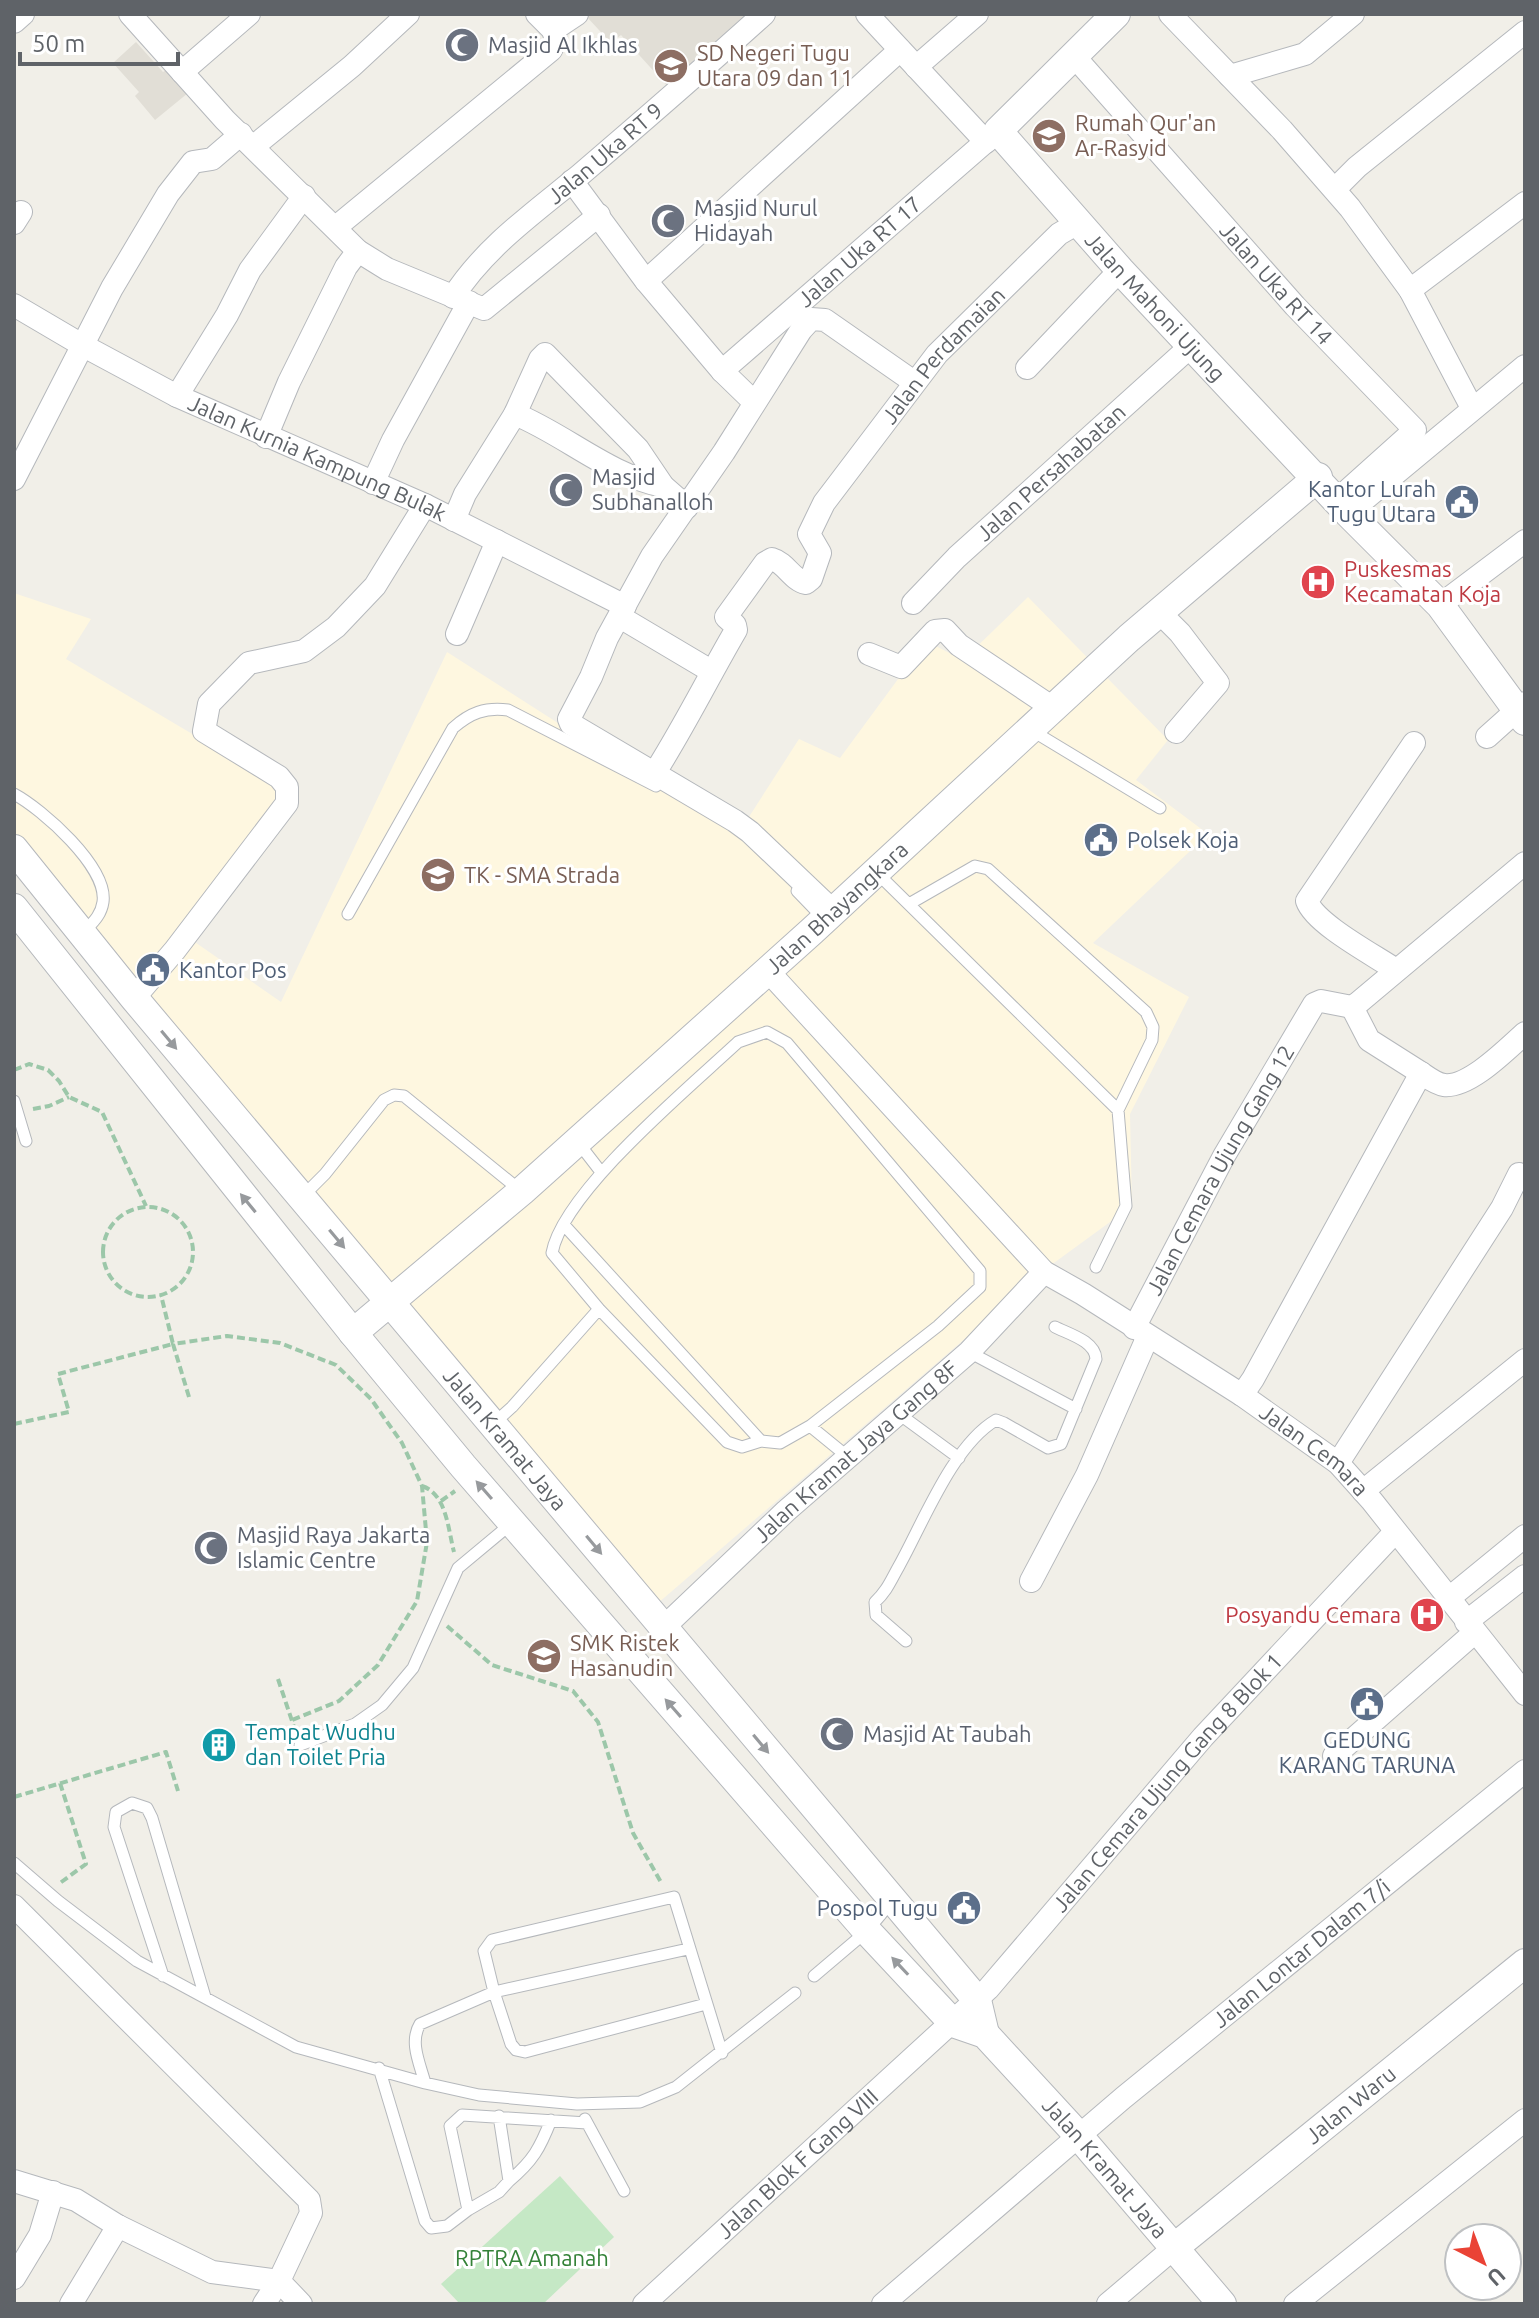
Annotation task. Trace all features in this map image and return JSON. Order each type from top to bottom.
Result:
[{"type":"street","points":[[14,22],[23,14]]},
{"type":"street","points":[[130,14],[247,140],[358,251],[387,269],[484,309],[599,215]]},
{"type":"street","points":[[182,72],[249,14]]},
{"type":"street","points":[[14,479],[112,288],[168,194],[193,162],[212,159],[247,140],[352,66],[408,14]]},
{"type":"street","points":[[336,227],[551,50],[556,40],[553,30],[537,14]]},
{"type":"street","points":[[553,30],[577,14]]},
{"type":"street","name":"Jalan Uka RT 9","points":[[373,483],[461,300],[471,269],[764,14]]},
{"type":"street","name":"Jalan Mahoni Ujung","points":[[867,14],[908,58],[992,137],[1440,605],[1522,712]]},
{"type":"street","points":[[646,281],[908,58],[977,14]]},
{"type":"street","points":[[992,137],[1116,14]]},
{"type":"street","points":[[1170,14],[1335,189],[1410,290],[1472,408]]},
{"type":"street","points":[[1230,76],[1305,54],[1353,14]]},
{"type":"street","points":[[1335,189],[1357,167],[1525,32]]},
{"type":"street","name":"Jalan Uka RT 14","points":[[1073,55],[1295,306],[1415,430],[1343,506]]},
{"type":"street","name":"Jalan Uka RT 17","points":[[722,371],[992,137]]},
{"type":"street","points":[[572,181],[646,281],[722,371],[754,402]]},
{"type":"street","points":[[177,396],[227,315],[250,270],[304,196]]},
{"type":"street","points":[[1410,290],[1525,203]]},
{"type":"street","name":"Jalan Perdamaian","points":[[711,671],[736,630],[726,617],[765,563],[772,559],[781,561],[799,582],[806,583],[811,579],[820,553],[809,534],[824,503],[914,382],[973,317],[1059,234],[1076,224]]},
{"type":"street","points":[[266,437],[289,382],[346,267],[358,251]]},
{"type":"street","points":[[1027,368],[1120,270]]},
{"type":"street","name":"Jalan Kurnia Kampung Bulak","points":[[14,305],[177,396],[425,505],[497,541],[622,611],[711,671]]},
{"type":"street","points":[[829,915],[750,832],[571,724],[569,719],[652,556],[811,319],[825,320],[914,382]]},
{"type":"street","name":"Jalan Persahabatan","points":[[913,603],[979,536],[1191,346]]},
{"type":"street","points":[[454,520],[477,473],[515,414],[545,354],[638,449],[663,486],[687,507]]},
{"type":"street","points":[[1343,506],[1525,366]]},
{"type":"street","points":[[515,414],[531,420],[617,471],[663,486]]},
{"type":"street","name":"Jalan Bhayangkara","points":[[353,1333],[522,1191],[1159,612],[1318,477]]},
{"type":"street","points":[[134,998],[175,950],[287,803],[287,787],[279,777],[204,731],[209,704],[249,663],[304,651],[336,627],[375,586],[425,505]]},
{"type":"street","points":[[457,634],[497,541]]},
{"type":"street","points":[[1440,605],[1525,541]]},
{"type":"street","points":[[1159,612],[1180,633],[1218,683],[1176,732]]},
{"type":"street","points":[[869,654],[901,667],[935,631],[945,630],[959,645],[1053,708]]},
{"type":"street","points":[[654,774],[711,671]]},
{"type":"street","points":[[1487,737],[1522,712]]},
{"type":"street","points":[[1396,970],[1325,922],[1308,906],[1307,901],[1414,743]]},
{"type":"street","name":"Jalan Kramat Jaya","points":[[14,849],[134,998],[977,2000],[985,2034]]},
{"type":"street","points":[[1525,863],[1352,1007],[1369,1040],[1440,1084],[1447,1085],[1475,1074],[1525,1033]]},
{"type":"street","name":"Jalan Kramat Jaya","points":[[14,908],[353,1333],[512,1523],[867,1931],[953,2023],[985,2034],[1078,2135],[1222,2304]]},
{"type":"street","name":"Jalan Cemara","points":[[767,970],[1044,1272],[1242,1395],[1338,1463],[1525,1694]]},
{"type":"street","name":"Jalan Cemara Ujung Gang 12","points":[[1031,1581],[1087,1475],[1141,1332],[1224,1156],[1314,1004],[1321,1001],[1352,1007]]},
{"type":"street","points":[[1242,1395],[1421,1073]]},
{"type":"street","points":[[1338,1463],[1502,1208],[1522,1182]]},
{"type":"street","name":"Jalan Kramat Jaya Gang 8F","points":[[664,1627],[775,1521],[969,1352],[1044,1272]]},
{"type":"street","points":[[1363,1491],[1525,1360]]},
{"type":"street","name":"Jalan Cemara Ujung Gang 8 Blok 1","points":[[953,2023],[977,2000],[1203,1737],[1395,1532]]},
{"type":"street","points":[[1448,1599],[1525,1536]]},
{"type":"street","points":[[1334,1756],[1525,1576]]},
{"type":"street","name":"Jalan Lontar Dalam 7/i","points":[[883,2304],[1078,2135],[1525,1771]]},
{"type":"street","points":[[14,1907],[309,2200],[311,2213],[279,2281],[264,2304]]},
{"type":"street","name":"Jalan Waru","points":[[1175,2247],[1525,1963]]},
{"type":"street","name":"Jalan Blok F Gang VIII","points":[[644,2304],[953,2023]]},
{"type":"street","points":[[1295,2304],[1525,2120]]},
{"type":"street","points":[[14,2181],[76,2200],[118,2226],[212,2272],[279,2281],[301,2304]]},
{"type":"street","points":[[14,2278],[40,2235],[53,2192]]},
{"type":"street","points":[[71,2304],[118,2226]]},
{"type":"street","points":[[1108,2304],[1175,2247]]},
{"type":"lane","points":[[348,914],[453,728],[477,712],[492,708],[508,710],[719,819],[829,915]]},
{"type":"lane","points":[[1031,730],[1160,808]]},
{"type":"lane","points":[[14,794],[43,813],[99,878],[104,901],[100,915],[82,933]]},
{"type":"lane","points":[[909,904],[975,866],[988,869],[1146,1012],[1153,1027],[1152,1040],[1118,1110],[1126,1206],[1096,1267]]},
{"type":"lane","points":[[876,872],[1118,1110]]},
{"type":"lane","points":[[767,1032],[787,1043],[943,1225],[980,1271],[980,1287],[938,1326],[810,1426],[780,1443],[761,1441],[742,1447],[727,1442],[599,1309],[552,1253],[564,1225],[601,1172],[738,1042],[767,1032]]},
{"type":"lane","points":[[302,1197],[325,1174],[384,1100],[394,1095],[404,1096],[522,1191]]},
{"type":"lane","points":[[14,1102],[26,1141]]},
{"type":"lane","points":[[577,1141],[601,1172]]},
{"type":"lane","points":[[564,1225],[761,1441]]},
{"type":"lane","points":[[494,1423],[512,1407],[599,1309]]},
{"type":"lane","points":[[906,1641],[876,1615],[875,1602],[890,1587],[944,1480],[959,1458],[996,1420],[1048,1448],[1061,1444],[1096,1359],[1090,1345],[1055,1327]]},
{"type":"lane","points":[[969,1352],[1076,1409]]},
{"type":"lane","points":[[899,1414],[959,1458]]},
{"type":"lane","points":[[810,1426],[848,1457]]},
{"type":"lane","points":[[300,1745],[355,1724],[382,1705],[413,1668],[458,1568],[512,1523]]},
{"type":"lane","points":[[163,1976],[114,1827],[116,1812],[132,1803],[147,1808],[152,1818],[205,1997]]},
{"type":"lane","points":[[14,1863],[137,1961],[296,2047],[479,2095],[577,2104],[640,2102],[676,2087],[795,1993]]},
{"type":"lane","points":[[706,2004],[525,2052],[516,2050],[511,2044],[494,1992],[484,1951],[492,1940],[674,1897],[722,2053]]},
{"type":"lane","points":[[814,1976],[867,1931],[893,1901]]},
{"type":"lane","points":[[425,2083],[415,2044],[415,2032],[420,2024],[494,1992],[688,1949]]},
{"type":"lane","points":[[379,2068],[425,2221],[431,2228],[447,2226],[499,2192],[530,2164],[551,2120]]},
{"type":"lane","points":[[577,2104],[624,2191]]},
{"type":"lane","points":[[468,2210],[450,2126],[462,2115],[587,2123]]},
{"type":"lane","points":[[499,2116],[509,2181]]},
{"type":"path","points":[[14,1070],[29,1064],[48,1070],[69,1097],[102,1112],[146,1206]]},
{"type":"path","points":[[14,1102],[34,1109],[69,1097]]},
{"type":"path","points":[[146,1206],[170,1212],[180,1219],[192,1240],[193,1251],[187,1274],[161,1295],[140,1296],[129,1292],[113,1279],[104,1260],[104,1247],[113,1224],[122,1215],[146,1206]]},
{"type":"path","points":[[161,1295],[189,1397]]},
{"type":"path","points":[[14,1424],[69,1412],[58,1374],[173,1344],[227,1336],[280,1343],[336,1365],[371,1399],[402,1443],[422,1486],[427,1542],[417,1601],[378,1665],[339,1701],[292,1720]]},
{"type":"path","points":[[422,1486],[433,1490],[441,1501],[458,1568]]},
{"type":"path","points":[[437,1617],[492,1665],[573,1691],[598,1722],[633,1833],[669,1896]]},
{"type":"path","points":[[278,1679],[300,1745]]},
{"type":"path","points":[[14,1797],[166,1752],[178,1791]]},
{"type":"path","points":[[49,1893],[86,1864],[60,1783]]},
{"type":"shaded area","name":"SD Negeri Tugu Utara 09 dan 11","points":[[752,14],[669,88],[621,35],[611,43],[586,16]]},
{"type":"shaded area","points":[[136,42],[163,72],[168,69],[188,93],[155,120],[135,96],[139,92],[113,63]]},
{"type":"shaded area","points":[[14,593],[91,619],[66,659],[295,795],[189,938],[281,1002],[447,652],[683,803],[738,834],[799,739],[840,758],[926,641],[963,660],[1028,597],[1168,740],[1136,780],[1208,834],[1093,943],[1189,997],[1130,1114],[1132,1206],[1047,1268],[650,1610],[14,848]]},
{"type":"green space","name":"RPTRA Amanah","points":[[560,2176],[614,2237],[543,2304],[460,2304],[441,2284]]},
{"type":"place","name":"Masjid Al Ikhlas","points":[[462,45]]},
{"type":"place","name":"SD Negeri Tugu Utara 09 dan 11","points":[[671,66]]},
{"type":"place","name":"Rumah Qur'an Ar-Rasyid","points":[[1049,136]]},
{"type":"place","name":"Masjid Nurul Hidayah","points":[[668,221]]},
{"type":"place","name":"Masjid Subhanalloh","points":[[566,490]]},
{"type":"place","name":"Kantor Lurah Tugu Utara","points":[[1462,502]]},
{"type":"place","name":"Puskesmas Kecamatan Koja","points":[[1318,582]]},
{"type":"place","name":"Polsek Koja","points":[[1101,840]]},
{"type":"place","name":"TK - SMA Strada","points":[[438,875]]},
{"type":"place","name":"Kantor Pos","points":[[153,970]]},
{"type":"place","name":"Masjid Raya Jakarta Islamic Centre","points":[[211,1548]]},
{"type":"place","name":"Posyandu Cemara","points":[[1427,1615]]},
{"type":"place","name":"SMK Ristek Hasanudin","points":[[544,1656]]},
{"type":"place","name":"GEDUNG KARANG TARUNA","points":[[1367,1704]]},
{"type":"place","name":"Masjid At Taubah","points":[[837,1734]]},
{"type":"place","name":"Tempat Wudhu dan Toilet Pria","points":[[219,1745]]},
{"type":"place","name":"Pospol Tugu","points":[[964,1908]]}]
